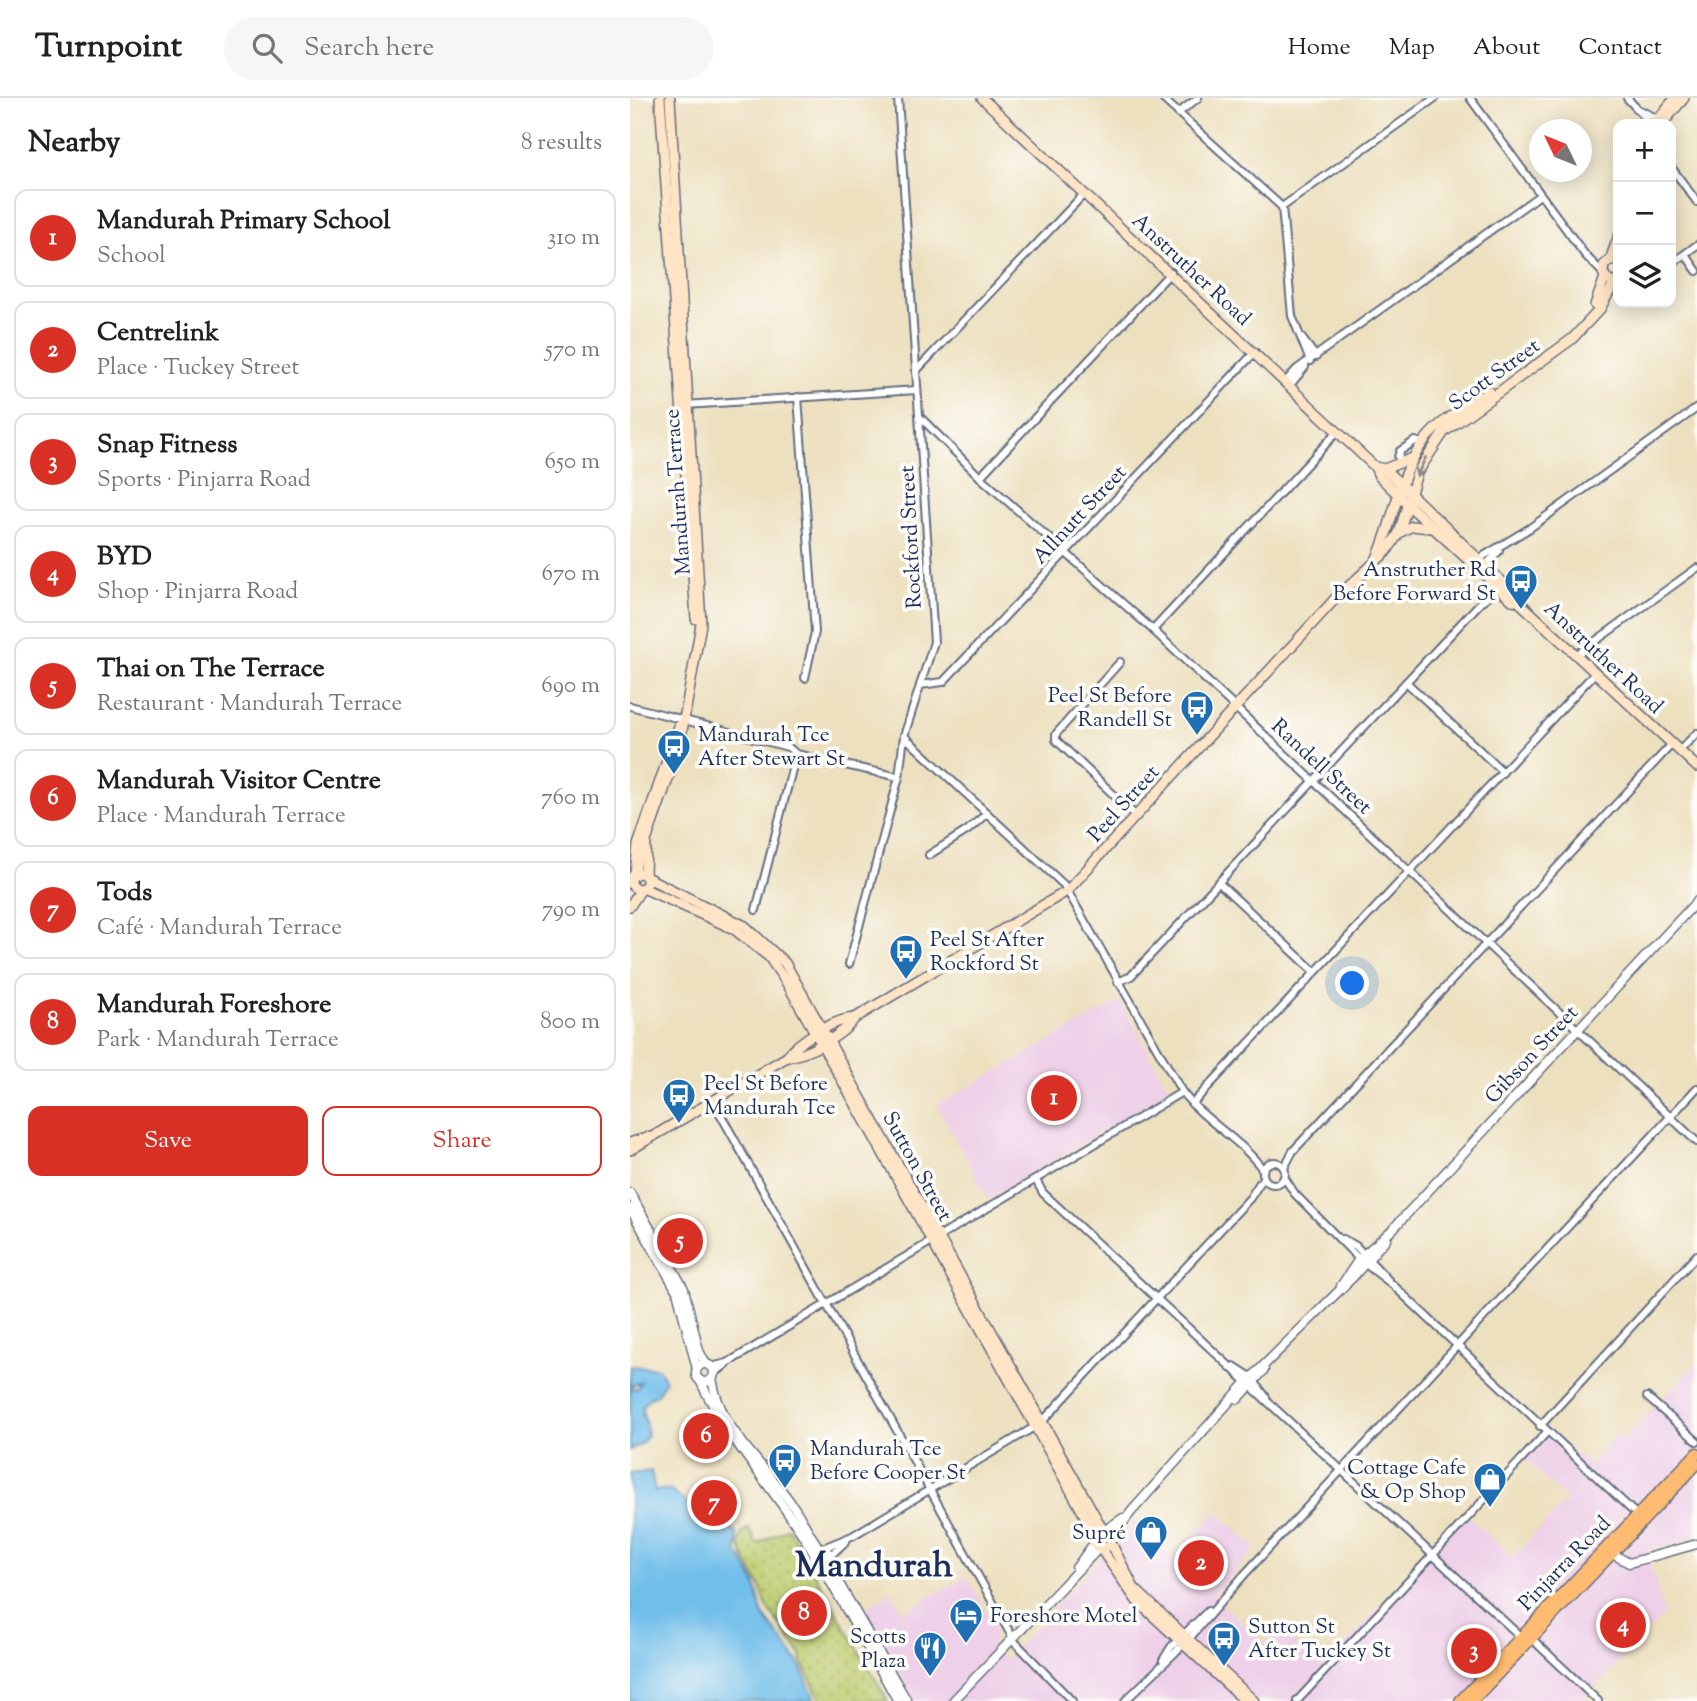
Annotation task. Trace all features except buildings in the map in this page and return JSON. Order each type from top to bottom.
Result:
[{"type":"main road","name":"Mandurah Terrace","points":[[660,98],[685,405]]},
{"type":"main road","name":"Mandurah Terrace","points":[[642,888],[638,880],[638,845],[683,721],[696,625],[670,98]]},
{"type":"main road","name":"Anstruther Road","points":[[982,98],[1171,272],[1337,432],[1379,468],[1379,476],[1410,499],[1499,583],[1512,600],[1518,601],[1697,767]]},
{"type":"main road","points":[[1661,119],[1675,98]]},
{"type":"main road","points":[[1662,119],[1684,98]]},
{"type":"main road","name":"Scott Street","points":[[1401,491],[1413,458],[1422,443],[1444,422],[1573,330],[1596,303],[1604,275],[1612,261]]},
{"type":"main road","points":[[1604,275],[1613,278]]},
{"type":"main road","name":"Scott Street","points":[[1410,499],[1422,464],[1444,432],[1572,339],[1600,309],[1613,287]]},
{"type":"main road","points":[[1379,468],[1413,458]]},
{"type":"main road","name":"Peel Street","points":[[1376,560],[1401,491]]},
{"type":"main road","name":"Anstruther Road","points":[[1410,499],[1435,530],[1479,565]]},
{"type":"main road","name":"Peel Street","points":[[630,1150],[787,1056],[793,1049],[851,1025],[855,1018],[1067,891],[1334,600],[1387,551],[1399,533],[1410,499]]},
{"type":"main road","points":[[1399,533],[1412,526],[1435,530]]},
{"type":"main road","name":"Sutton Street","points":[[638,880],[746,926],[773,949],[1102,1539],[1134,1588],[1245,1701]]},
{"type":"main road","points":[[630,906],[642,888]]},
{"type":"main road","name":"Sutton Street","points":[[642,888],[734,929],[769,957],[792,983]]},
{"type":"main road","name":"Peel Street","points":[[630,1143],[666,1129]]},
{"type":"main road","name":"Pinjarra Road","points":[[1640,1518],[1697,1453]]},
{"type":"main road","name":"Pinjarra Road","points":[[1460,1701],[1640,1518],[1697,1464]]},
{"type":"main road","name":"Pinjarra Road","points":[[1472,1701],[1526,1636]]},
{"type":"main road","name":"Sutton Street","points":[[1183,1639],[1254,1701]]},
{"type":"street","name":"Rockford Street","points":[[849,964],[899,777],[904,736],[934,642],[898,98]]},
{"type":"street","points":[[1162,98],[1282,207],[1292,316],[1310,361]]},
{"type":"street","points":[[1178,113],[1198,98]]},
{"type":"street","points":[[1282,207],[1436,98]]},
{"type":"street","points":[[1470,98],[1540,195],[1604,275]]},
{"type":"street","points":[[1627,98],[1637,110],[1652,119]]},
{"type":"street","points":[[1676,174],[1697,202]]},
{"type":"street","points":[[916,371],[1084,194]]},
{"type":"street","points":[[1288,383],[1310,361],[1540,195]]},
{"type":"street","points":[[1676,260],[1697,245]]},
{"type":"street","points":[[1685,254],[1697,271]]},
{"type":"street","points":[[1591,260],[1612,261]]},
{"type":"street","points":[[980,477],[1171,272]]},
{"type":"street","name":"Allnutt Street","points":[[920,685],[943,682],[1066,555],[1255,352]]},
{"type":"street","points":[[685,405],[917,390]]},
{"type":"street","points":[[798,397],[815,632],[806,678]]},
{"type":"street","points":[[1479,565],[1697,408]]},
{"type":"street","name":"Randell Street","points":[[920,418],[980,477],[1153,630],[1697,1142]]},
{"type":"street","points":[[1153,630],[1337,432]]},
{"type":"street","points":[[1402,461],[1400,451],[1415,441],[1422,443]]},
{"type":"street","points":[[1576,655],[1697,568]]},
{"type":"street","points":[[1118,982],[1131,976],[1499,583]]},
{"type":"street","points":[[1120,662],[1056,734],[1056,740],[1135,815]]},
{"type":"street","points":[[1192,1104],[1595,673]]},
{"type":"street","points":[[1406,682],[1503,772]]},
{"type":"street","points":[[630,706],[788,747],[796,754],[899,777]]},
{"type":"street","points":[[1640,1518],[1294,1194],[1284,1177],[1284,1168],[1293,1152],[1486,944],[1676,747],[1697,733]]},
{"type":"street","points":[[904,736],[1067,891],[1182,1092],[1192,1104],[1252,1154],[1263,1170],[1263,1178],[1250,1198],[1038,1424],[852,1536],[818,1549],[814,1559],[824,1561],[907,1701]]},
{"type":"street","points":[[756,909],[796,754]]},
{"type":"street","points":[[929,855],[968,830],[987,813]]},
{"type":"street","points":[[1219,883],[1315,972]]},
{"type":"street","name":"Gibson Street","points":[[953,1701],[1697,901]]},
{"type":"street","points":[[1125,1701],[1697,1088]]},
{"type":"street","points":[[697,1369],[711,1371],[729,1362],[1037,1182],[1182,1092]]},
{"type":"street","points":[[713,1101],[1012,1637],[1072,1701]]},
{"type":"street","points":[[1263,1170],[1272,1162],[1293,1152]]},
{"type":"street","points":[[1252,1154],[1284,1168]]},
{"type":"street","points":[[1250,1198],[1284,1177]]},
{"type":"street","points":[[1263,1178],[1294,1194]]},
{"type":"street","points":[[1037,1182],[1043,1193],[1251,1382],[1432,1554],[1598,1701]]},
{"type":"street","points":[[630,1193],[684,1289],[699,1351],[711,1371],[717,1400],[726,1418],[793,1506],[898,1701]]},
{"type":"street","points":[[630,1208],[677,1291],[700,1381],[734,1444],[818,1549]]},
{"type":"street","points":[[1540,1426],[1697,1255]]},
{"type":"street","points":[[700,1381],[705,1382],[711,1371]]},
{"type":"street","points":[[1647,1397],[1697,1441]]},
{"type":"street","points":[[1297,1701],[1547,1432]]},
{"type":"street","points":[[824,1561],[852,1536]]},
{"type":"street","points":[[1608,1551],[1629,1563],[1697,1544]]},
{"type":"shaded area","points":[[1120,1001],[1170,1091],[988,1199],[937,1105]]},
{"type":"shaded area","points":[[1697,1363],[1697,1537],[1647,1551],[1664,1614],[1582,1701],[914,1701],[861,1611],[892,1592],[904,1612],[967,1576],[997,1630],[991,1646],[1006,1659],[1135,1521],[1173,1557],[1216,1512],[1257,1548],[1213,1596],[1265,1643],[1279,1629],[1323,1668],[1466,1514],[1513,1557],[1567,1500],[1520,1455],[1546,1428],[1589,1465],[1617,1433],[1623,1439]]},
{"type":"green space","points":[[748,1528],[757,1544],[788,1528],[888,1701],[821,1701],[801,1660],[802,1656],[767,1607],[759,1584],[746,1561],[739,1544],[742,1533]]},
{"type":"water","points":[[630,1366],[658,1368],[665,1381],[658,1393],[642,1407],[647,1436],[641,1444],[630,1450],[630,1387],[636,1389],[641,1382],[630,1386]]},
{"type":"water","points":[[651,1471],[655,1491],[668,1489],[717,1525],[727,1525],[737,1534],[737,1551],[755,1582],[762,1613],[801,1666],[815,1701],[630,1701],[630,1474]]},
{"type":"place","name":"Anstruther Rd Before Forward St","points":[[1521,611]]},
{"type":"place","name":"Peel St Before Randell St","points":[[1197,737]]},
{"type":"place","name":"Mandurah Tce After Stewart St","points":[[674,776]]},
{"type":"place","name":"Peel St After Rockford St","points":[[906,981]]},
{"type":"place","name":"Mandurah Primary School","points":[[1054,1098]]},
{"type":"place","name":"Peel St Before Mandurah Tce","points":[[679,1125]]},
{"type":"place","name":"Thai on The Terrace","points":[[680,1241]]},
{"type":"place","name":"Mandurah Visitor Centre","points":[[706,1436]]},
{"type":"place","name":"Mandurah Tce Before Cooper St","points":[[785,1490]]},
{"type":"place","name":"Tods","points":[[714,1503]]},
{"type":"place","name":"Cottage Cafe & Op Shop","points":[[1490,1509]]},
{"type":"place","name":"Supré","points":[[1151,1562]]},
{"type":"place","name":"Centrelink","points":[[1201,1563]]},
{"type":"place","name":"Mandurah Foreshore","points":[[804,1613]]},
{"type":"place","name":"BYD","points":[[1623,1625]]},
{"type":"place","name":"Foreshore Motel","points":[[966,1645]]},
{"type":"place","name":"Snap Fitness","points":[[1474,1651]]},
{"type":"place","name":"Sutton St After Tuckey St","points":[[1224,1668]]},
{"type":"place","name":"Scotts Plaza","points":[[930,1678]]},
{"type":"district","name":"Mandurah","points":[[874,1564]]}]
